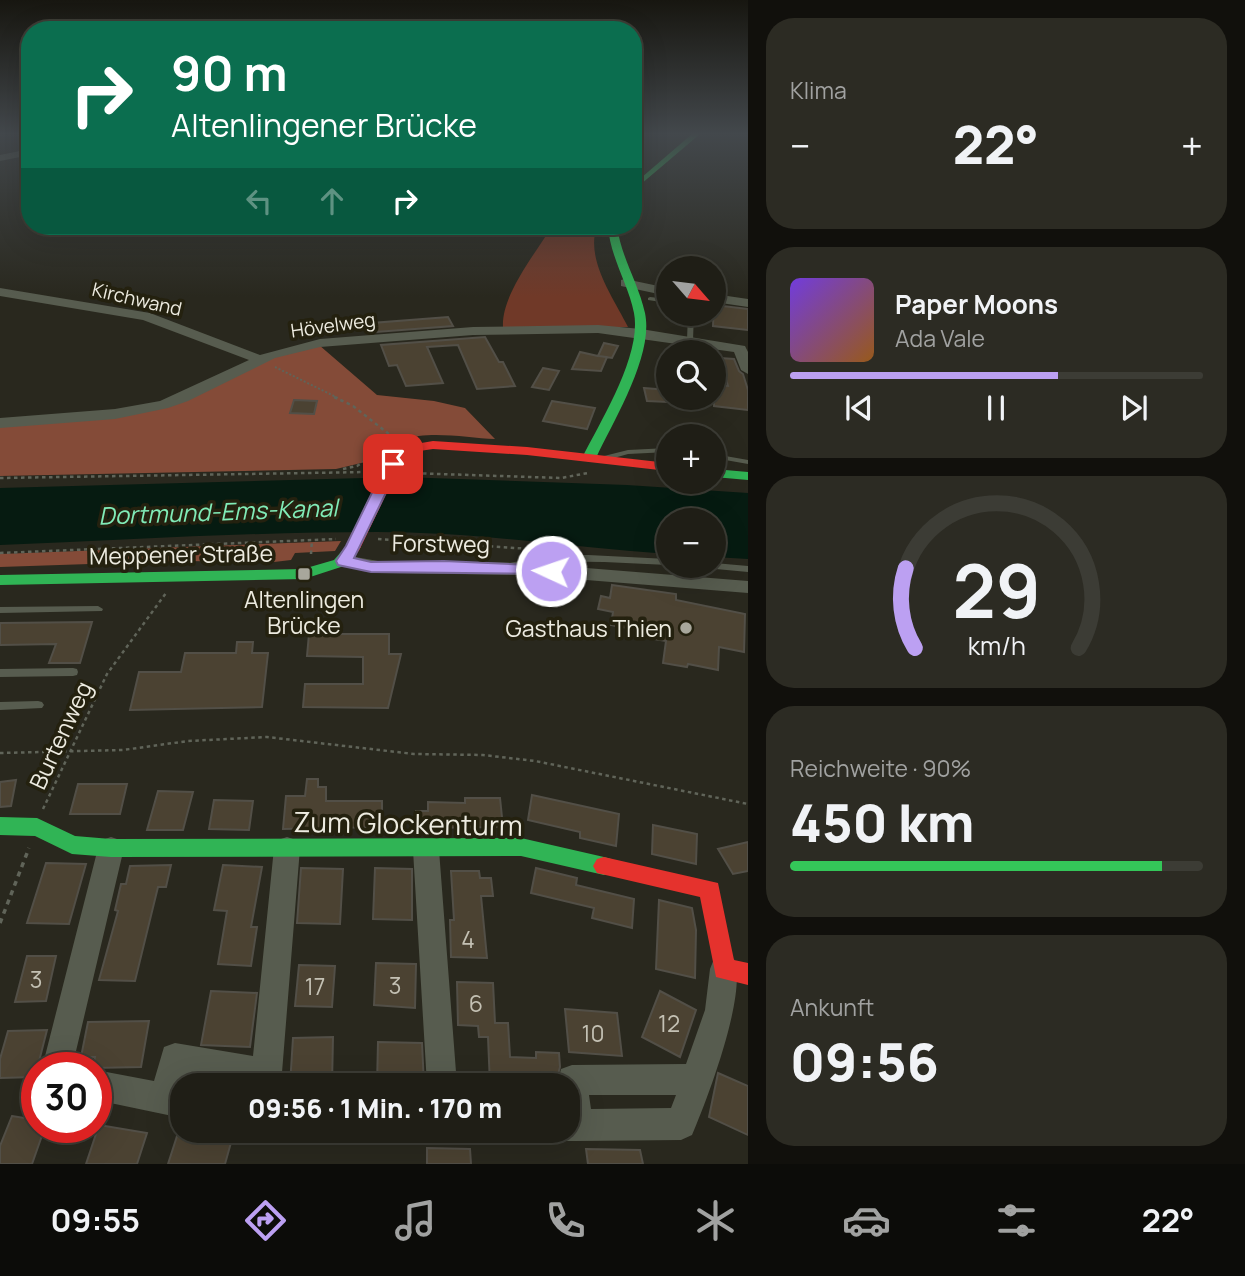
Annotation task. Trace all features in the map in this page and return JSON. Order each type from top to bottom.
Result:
[{"type":"main road","points":[[596,459],[641,332],[636,309],[614,255],[613,235]]},
{"type":"main road","points":[[348,549],[409,449],[433,445],[656,466]]},
{"type":"main road","points":[[726,474],[748,476]]},
{"type":"main road","name":"Meppener Straße","points":[[0,579],[304,574],[322,571],[348,549]]},
{"type":"main road","name":"Zum Glockenturm","points":[[0,826],[37,827],[72,845],[111,848],[521,848],[710,890],[736,971]]},
{"type":"street","points":[[625,283],[656,289]]},
{"type":"street","name":"Kirchwand","points":[[0,292],[145,316],[261,360]]},
{"type":"street","points":[[726,300],[748,303]]},
{"type":"street","name":"Hövelweg","points":[[0,423],[145,409],[183,398],[274,354],[320,343],[421,334],[584,329],[641,332],[690,340]]},
{"type":"street","name":"Hövelweg","points":[[726,345],[744,348]]},
{"type":"street","points":[[744,348],[748,370]]},
{"type":"street","name":"Forstweg","points":[[348,549],[371,567],[502,568],[641,576],[748,587]]},
{"type":"street","points":[[61,1052],[111,848]]},
{"type":"street","points":[[268,1073],[287,848]]},
{"type":"street","points":[[426,850],[441,1073]]},
{"type":"street","points":[[580,1125],[681,1124],[736,971]]},
{"type":"street","points":[[174,1073],[175,1058],[241,1073]]},
{"type":"street","points":[[580,1080],[698,1079]]},
{"type":"street","points":[[112,1088],[170,1099]]},
{"type":"lane","points":[[650,299],[656,300]]},
{"type":"lane","points":[[690,340],[691,326]]},
{"type":"lane","points":[[596,459],[628,452],[656,451]]},
{"type":"lane","points":[[726,458],[748,462]]},
{"type":"lane","points":[[502,568],[525,562],[596,557],[656,561]]},
{"type":"lane","points":[[726,567],[748,569]]},
{"type":"lane","points":[[0,610],[97,609]]},
{"type":"lane","points":[[0,673],[73,673]]},
{"type":"lane","points":[[0,706],[38,705]]},
{"type":"path","points":[[261,360],[353,406],[394,438]]},
{"type":"path","points":[[398,468],[561,478],[599,471],[620,461]]},
{"type":"path","points":[[0,478],[376,472]]},
{"type":"path","points":[[371,538],[531,549]]},
{"type":"path","points":[[311,551],[312,540]]},
{"type":"path","points":[[0,553],[312,540],[348,549]]},
{"type":"path","name":"Burtenweg","points":[[0,923],[67,753],[107,674],[177,576]]},
{"type":"path","points":[[0,753],[67,753],[188,741],[267,737],[414,754],[484,755],[535,761],[748,804]]},
{"type":"shaded area","points":[[546,235],[595,235],[595,251],[602,278],[628,327],[503,327],[513,288]]},
{"type":"shaded area","points":[[319,345],[377,395],[434,401],[465,408],[495,439],[448,435],[415,437],[388,448],[378,459],[336,469],[0,476],[0,423],[145,410],[271,356]]},
{"type":"shaded area","points":[[341,541],[335,551],[295,553],[291,560],[274,562],[179,561],[0,567],[0,554]]},
{"type":"water","name":"Dortmund-Ems-Kanal","points":[[401,477],[656,487],[656,494],[748,493],[748,559],[726,558],[726,508],[656,508],[656,553],[487,537],[377,532],[0,545],[0,488]]},
{"type":"building","points":[[726,306],[748,309],[748,330],[713,326],[726,326]]},
{"type":"building","points":[[448,317],[453,326],[376,332],[372,323]]},
{"type":"building","points":[[485,337],[499,362],[503,362],[515,386],[477,389],[458,345],[427,347],[443,383],[406,386],[397,365],[389,366],[381,345]]},
{"type":"building","points":[[604,343],[618,346],[612,358],[607,357],[601,371],[572,369],[580,352],[598,356]]},
{"type":"building","points":[[726,358],[734,359],[748,390],[748,410],[726,407]]},
{"type":"building","points":[[543,368],[559,371],[549,390],[532,387]]},
{"type":"building","points":[[644,388],[656,389],[656,401],[647,401]]},
{"type":"building","points":[[294,400],[317,401],[314,414],[290,413]]},
{"type":"building","points":[[552,401],[595,408],[587,429],[543,421]]},
{"type":"building","name":"Gasthaus Thien","points":[[612,585],[676,594],[676,600],[745,614],[744,652],[719,647],[718,670],[688,664],[687,667],[663,663],[666,641],[642,637],[643,631],[611,625],[613,612],[598,609],[601,596],[610,598]]},
{"type":"building","points":[[92,622],[80,663],[49,663],[56,644],[0,645],[0,623]]},
{"type":"building","points":[[309,634],[389,634],[389,654],[401,654],[388,708],[303,707],[305,684],[363,684],[363,657],[307,656]]},
{"type":"building","points":[[237,642],[253,642],[252,653],[268,653],[262,707],[130,710],[139,672],[181,672],[185,653],[236,653]]},
{"type":"building","points":[[307,779],[318,779],[318,787],[326,787],[326,801],[382,801],[382,827],[283,829],[286,796],[305,796]]},
{"type":"building","points":[[16,780],[11,806],[0,807],[0,782]]},
{"type":"building","points":[[78,784],[127,784],[120,814],[70,814]]},
{"type":"building","points":[[158,791],[193,792],[183,830],[147,830]]},
{"type":"building","points":[[532,795],[619,814],[616,846],[580,838],[580,832],[528,820]]},
{"type":"building","points":[[465,798],[500,798],[503,827],[416,828],[416,811],[428,811],[428,802],[465,803]]},
{"type":"building","points":[[214,800],[253,801],[249,830],[209,829]]},
{"type":"building","points":[[653,825],[697,834],[696,864],[652,854]]},
{"type":"building","points":[[748,842],[748,871],[733,874],[718,849]]},
{"type":"building","points":[[46,863],[86,864],[69,924],[27,923]]},
{"type":"building","points":[[171,865],[166,887],[158,887],[135,981],[99,980],[118,911],[115,910],[121,884],[126,884],[130,866]]},
{"type":"building","points":[[223,865],[262,867],[251,927],[257,927],[251,966],[218,964],[227,911],[214,910]]},
{"type":"building","points":[[301,868],[343,869],[340,924],[297,923]]},
{"type":"building","points":[[375,868],[412,869],[412,920],[373,919]]},
{"type":"building","points":[[536,868],[577,878],[576,885],[634,899],[632,928],[592,918],[594,908],[531,893]]},
{"type":"building","points":[[451,871],[479,871],[480,878],[491,878],[493,896],[481,896],[487,958],[451,957],[450,920],[454,920]]},
{"type":"building","points":[[659,900],[692,908],[696,930],[695,978],[656,969]]},
{"type":"building","points":[[27,956],[56,956],[46,1001],[15,1002]]},
{"type":"building","points":[[376,963],[416,964],[415,1008],[374,1005]]},
{"type":"building","points":[[299,965],[335,966],[332,1007],[295,1006]]},
{"type":"building","points":[[457,982],[493,983],[495,1023],[508,1023],[510,1057],[536,1058],[536,1052],[559,1053],[558,1073],[490,1073],[488,1037],[479,1037],[478,1026],[458,1025]]},
{"type":"building","points":[[211,991],[257,993],[250,1047],[201,1045]]},
{"type":"building","points":[[660,991],[696,1010],[680,1057],[642,1037]]},
{"type":"building","points":[[565,1009],[617,1013],[622,1056],[569,1052]]},
{"type":"building","points":[[149,1021],[141,1067],[112,1068],[112,1052],[82,1052],[88,1022]]},
{"type":"building","points":[[47,1030],[41,1052],[21,1052],[21,1077],[0,1078],[0,1059],[8,1031]]},
{"type":"building","points":[[333,1037],[332,1073],[291,1073],[293,1038]]},
{"type":"building","points":[[378,1042],[422,1043],[423,1073],[377,1073]]},
{"type":"building","points":[[718,1073],[748,1086],[748,1135],[709,1117]]},
{"type":"building","points":[[12,1116],[21,1117],[21,1143],[39,1143],[32,1164],[0,1164],[0,1146]]},
{"type":"building","points":[[112,1127],[147,1133],[137,1164],[86,1164],[93,1143],[112,1143]]},
{"type":"building","points":[[175,1143],[231,1143],[225,1164],[168,1164]]},
{"type":"building","points":[[427,1148],[470,1149],[471,1164],[427,1164]]},
{"type":"building","points":[[586,1149],[640,1150],[643,1164],[588,1164]]},
{"type":"traffic: fast","points":[[589,458],[621,391],[640,337],[639,311],[617,253],[613,235]]},
{"type":"traffic: fast","points":[[726,474],[748,476]]},
{"type":"traffic: fast","points":[[0,580],[304,574],[339,563],[353,547]]},
{"type":"traffic: fast","points":[[0,826],[37,827],[72,845],[111,848],[521,847],[604,866]]},
{"type":"traffic: jam","points":[[393,464],[409,449],[433,445],[527,451],[656,466]]},
{"type":"traffic: jam","points":[[353,547],[393,464]]},
{"type":"traffic: jam","points":[[604,866],[710,890],[724,969],[748,974]]},
{"type":"place","name":"Altenlingen Brücke","points":[[304,574]]},
{"type":"place","name":"Gasthaus Thien","points":[[686,628]]},
{"type":"route","points":[[393,464],[354,547],[344,561],[371,567],[444,566],[551,571]]}]
